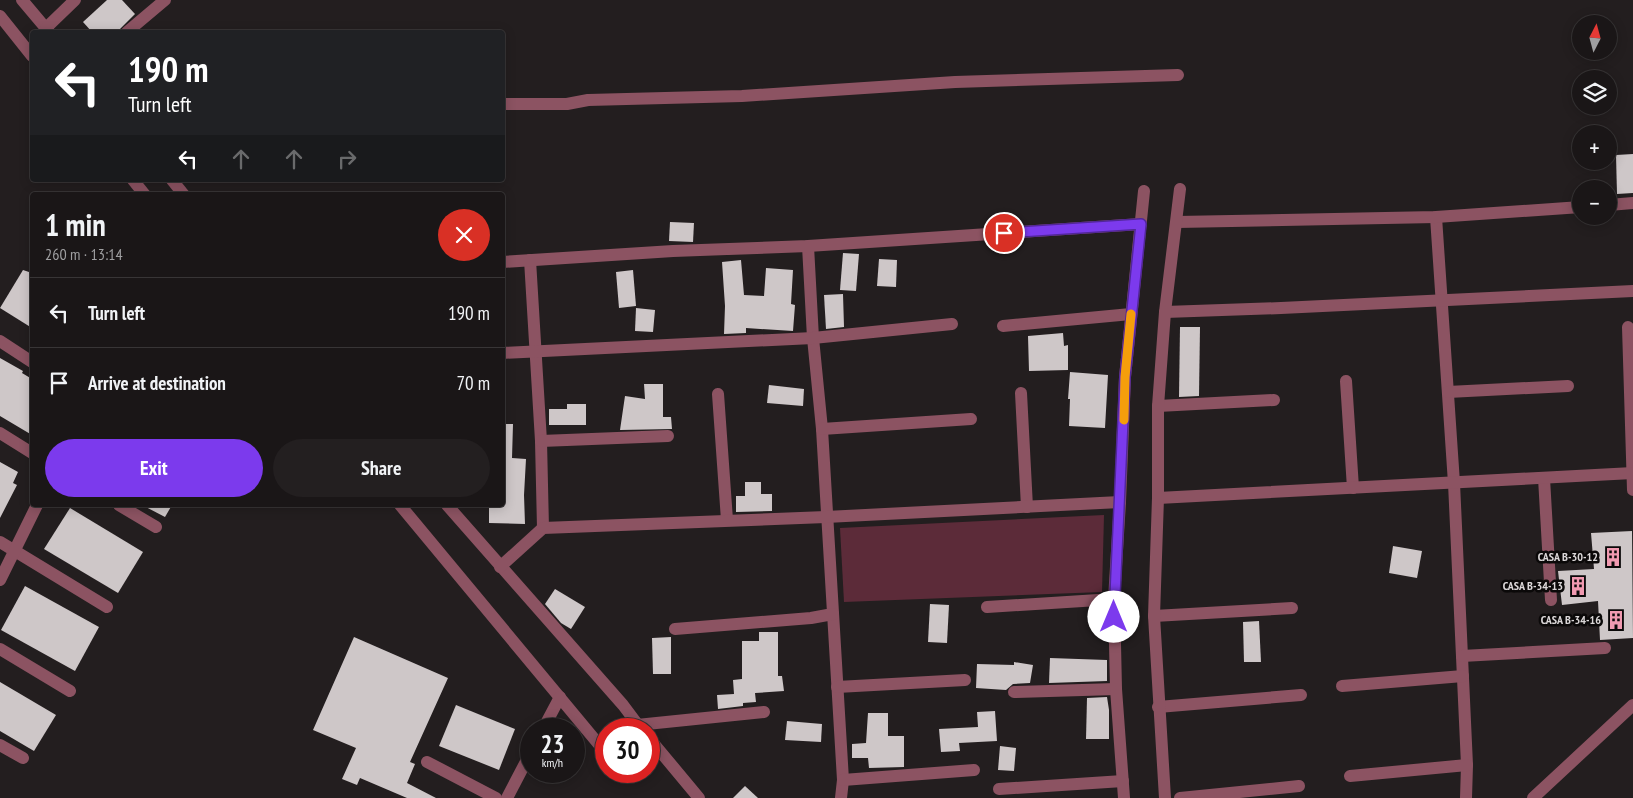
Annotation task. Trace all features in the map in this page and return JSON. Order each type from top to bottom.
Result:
[{"type":"street","points":[[22,0],[47,30],[75,0]]},
{"type":"street","points":[[129,30],[150,4],[165,0]]},
{"type":"street","points":[[0,16],[30,54]]},
{"type":"street","points":[[505,104],[567,104],[588,100],[742,96],[955,82],[1178,75]]},
{"type":"street","points":[[135,182],[143,192]]},
{"type":"street","points":[[174,182],[182,192]]},
{"type":"street","points":[[1166,798],[1158,707],[1154,616],[1158,498],[1158,406],[1166,312],[1180,189]]},
{"type":"street","points":[[1124,798],[1116,689],[1114,599],[1125,377],[1144,191]]},
{"type":"street","points":[[1617,204],[1633,203]]},
{"type":"street","points":[[1177,222],[1436,217],[1572,208]]},
{"type":"street","points":[[1436,217],[1454,483],[1467,765],[1466,798]]},
{"type":"street","points":[[505,262],[673,250],[808,246],[1141,224]]},
{"type":"street","points":[[808,246],[813,338],[822,429],[843,780],[841,798]]},
{"type":"street","points":[[530,260],[541,441],[543,528]]},
{"type":"street","points":[[1166,312],[1633,291]]},
{"type":"street","points":[[1003,326],[1132,314]]},
{"type":"street","points":[[505,354],[813,338],[952,324]]},
{"type":"street","points":[[1628,327],[1633,490]]},
{"type":"street","points":[[0,341],[30,361]]},
{"type":"street","points":[[1346,381],[1353,488]]},
{"type":"street","points":[[1448,392],[1568,386]]},
{"type":"street","points":[[1021,393],[1027,507]]},
{"type":"street","points":[[718,394],[727,520]]},
{"type":"street","points":[[1158,406],[1274,400]]},
{"type":"street","points":[[822,429],[971,419]]},
{"type":"street","points":[[0,433],[30,452]]},
{"type":"street","points":[[541,441],[668,436]]},
{"type":"street","points":[[1158,498],[1632,473]]},
{"type":"street","points":[[1544,478],[1551,600]]},
{"type":"street","points":[[500,567],[543,528],[826,517],[1120,502]]},
{"type":"street","points":[[0,580],[36,507]]},
{"type":"street","points":[[122,507],[156,527]]},
{"type":"street","points":[[402,507],[595,740]]},
{"type":"street","points":[[448,507],[632,718]]},
{"type":"street","points":[[0,542],[107,607]]},
{"type":"street","points":[[987,607],[1114,599]]},
{"type":"street","points":[[1154,616],[1292,608]]},
{"type":"street","points":[[675,629],[811,618],[832,614]]},
{"type":"street","points":[[1462,656],[1605,648]]},
{"type":"street","points":[[0,649],[70,691]]},
{"type":"street","points":[[1342,686],[1463,676]]},
{"type":"street","points":[[837,687],[965,680]]},
{"type":"street","points":[[1014,692],[1116,689]]},
{"type":"street","points":[[1158,707],[1301,695]]},
{"type":"street","points":[[549,718],[560,697]]},
{"type":"street","points":[[1533,798],[1633,706]]},
{"type":"street","points":[[660,724],[764,712]]},
{"type":"street","points":[[0,745],[23,758]]},
{"type":"street","points":[[660,751],[699,798]]},
{"type":"street","points":[[427,762],[496,798]]},
{"type":"street","points":[[1350,776],[1467,765]]},
{"type":"street","points":[[843,780],[974,770]]},
{"type":"street","points":[[507,798],[520,773]]},
{"type":"street","points":[[999,789],[1123,781]]},
{"type":"street","points":[[1180,798],[1299,786]]},
{"type":"shaded area","points":[[1104,515],[1102,592],[844,602],[840,528]]},
{"type":"building","points":[[107,0],[122,0],[135,14],[119,30],[90,30],[83,22]]},
{"type":"building","points":[[1633,154],[1633,193],[1617,194],[1617,155]]},
{"type":"building","points":[[670,222],[694,223],[693,242],[669,241]]},
{"type":"building","points":[[843,253],[859,254],[856,291],[840,290]]},
{"type":"building","points":[[879,259],[897,260],[896,287],[877,286]]},
{"type":"building","points":[[741,260],[744,295],[764,296],[766,268],[793,270],[791,304],[795,305],[793,331],[746,328],[746,333],[724,334],[725,306],[722,262]]},
{"type":"building","points":[[23,270],[30,272],[30,327],[0,308]]},
{"type":"building","points":[[633,270],[636,306],[619,308],[616,272]]},
{"type":"building","points":[[843,294],[844,327],[826,329],[824,295]]},
{"type":"building","points":[[636,308],[655,310],[653,332],[635,331]]},
{"type":"building","points":[[1180,327],[1200,327],[1199,396],[1179,397]]},
{"type":"building","points":[[1063,333],[1064,346],[1068,345],[1068,370],[1029,371],[1028,336]]},
{"type":"building","points":[[0,358],[23,371],[22,373],[30,378],[30,434],[0,416]]},
{"type":"building","points":[[1070,372],[1108,375],[1105,428],[1069,426]]},
{"type":"building","points":[[644,384],[663,384],[663,417],[671,417],[672,429],[620,430],[625,396],[645,399]]},
{"type":"building","points":[[769,385],[804,389],[803,406],[767,403]]},
{"type":"building","points":[[567,404],[586,404],[586,425],[549,425],[549,409],[567,409]]},
{"type":"building","points":[[505,424],[513,424],[512,458],[526,459],[525,524],[489,523],[489,507],[505,507]]},
{"type":"building","points":[[0,462],[18,472],[13,483],[17,485],[0,518]]},
{"type":"building","points":[[745,482],[761,482],[761,494],[772,494],[772,511],[736,512],[736,496],[745,496]]},
{"type":"building","points":[[146,507],[171,507],[165,517]]},
{"type":"building","points":[[70,508],[143,552],[118,593],[44,549]]},
{"type":"building","points":[[1632,531],[1633,638],[1600,640],[1598,601],[1562,605],[1558,571],[1594,569],[1591,533]]},
{"type":"building","points":[[1393,546],[1422,551],[1417,578],[1389,573]]},
{"type":"building","points":[[25,586],[99,627],[75,671],[1,630]]},
{"type":"building","points":[[555,589],[585,607],[571,629],[561,623],[545,604]]},
{"type":"building","points":[[930,604],[949,605],[947,643],[928,642]]},
{"type":"building","points":[[1259,621],[1261,662],[1244,662],[1243,622]]},
{"type":"building","points":[[759,632],[778,632],[778,676],[782,676],[784,691],[755,693],[756,702],[743,703],[743,706],[718,709],[717,695],[734,694],[733,680],[742,679],[742,641],[759,641]]},
{"type":"building","points":[[354,637],[448,678],[410,762],[415,764],[407,783],[436,798],[407,798],[360,778],[357,785],[342,779],[356,748],[313,730]]},
{"type":"building","points":[[671,637],[671,674],[653,674],[652,638]]},
{"type":"building","points":[[1050,658],[1107,660],[1107,681],[1049,683]]},
{"type":"building","points":[[1014,662],[1033,665],[1030,683],[1013,684],[1006,690],[976,688],[977,664],[1014,665]]},
{"type":"building","points":[[0,682],[56,715],[34,751],[0,731]]},
{"type":"building","points":[[1107,697],[1109,739],[1086,739],[1087,698]]},
{"type":"building","points":[[456,705],[515,729],[499,770],[439,746]]},
{"type":"building","points":[[995,711],[997,741],[959,743],[960,751],[941,752],[939,729],[978,727],[977,712]]},
{"type":"building","points":[[868,713],[888,713],[888,736],[904,736],[904,767],[869,768],[868,758],[852,758],[852,744],[866,743]]},
{"type":"building","points":[[787,721],[822,724],[821,742],[785,740]]},
{"type":"building","points":[[1000,746],[1016,748],[1014,771],[998,770]]},
{"type":"building","points":[[745,786],[758,798],[733,798]]},
{"type":"slow traffic","points":[[1124,420],[1125,377],[1131,314]]},
{"type":"place","name":"CASA B-30-12","points":[[1613,557]]},
{"type":"place","name":"CASA B-34-13","points":[[1578,586]]},
{"type":"place","name":"CASA B-34-16","points":[[1616,620]]},
{"type":"route","points":[[1004,233],[1141,224],[1125,377],[1114,617]]}]
